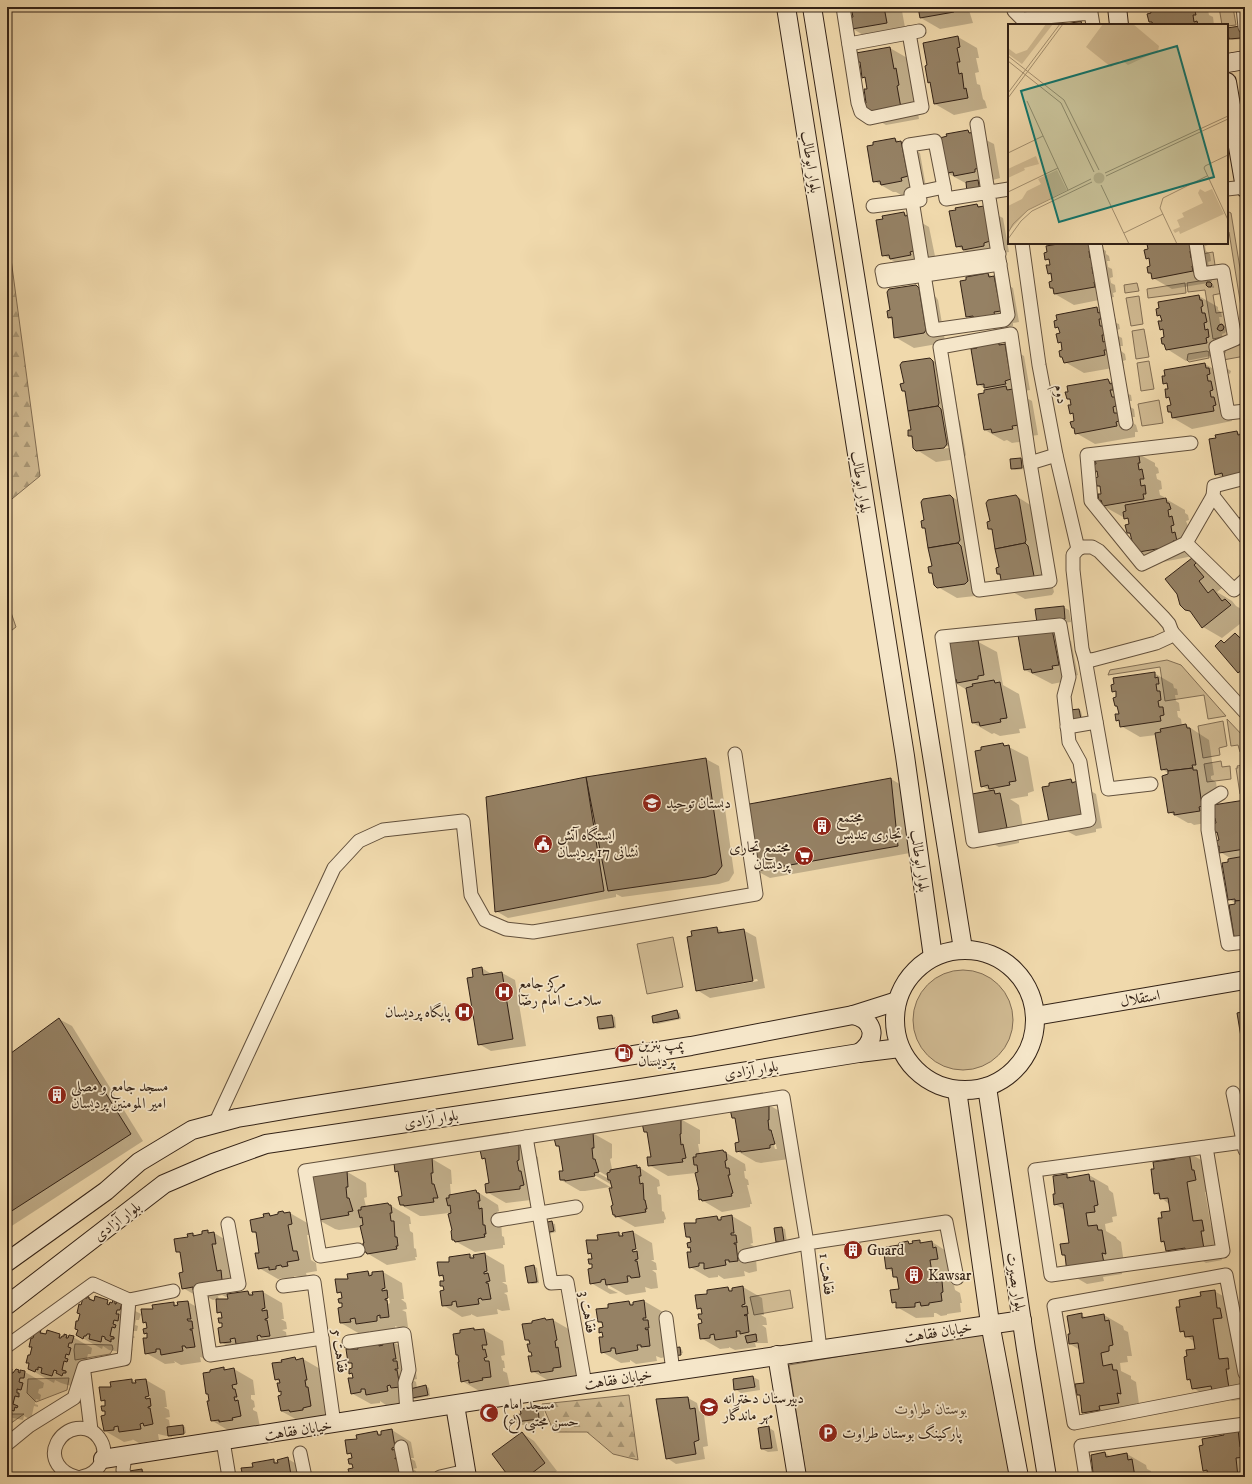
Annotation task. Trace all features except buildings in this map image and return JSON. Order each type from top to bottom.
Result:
[{"type":"main road","name":"بلوار ابوطالب","points":[[786,7],[904,749],[933,957]]},
{"type":"main road","name":"بلوار ابوطالب","points":[[812,7],[964,949]]},
{"type":"main road","points":[[1117,7],[1119,24]]},
{"type":"main road","points":[[1228,63],[1245,60]]},
{"type":"main road","points":[[1228,88],[1245,187]]},
{"type":"main road","points":[[964,949],[985,952],[1004,961],[1020,976],[1030,995],[1035,1016],[1034,1034],[1028,1052],[1017,1067],[1004,1079],[987,1087],[972,1090],[957,1090],[939,1086],[923,1077],[909,1064],[900,1048],[894,1025],[897,1001],[905,983],[917,968],[933,957],[948,951],[964,949]]},
{"type":"main road","name":"استقلال","points":[[1035,1016],[1245,980]]},
{"type":"main road","name":"بلوار آزادی","points":[[7,1262],[106,1191],[139,1162],[192,1130],[237,1118],[691,1046],[853,1015],[897,1001]]},
{"type":"main road","points":[[853,1015],[861,1017],[868,1023],[871,1031],[871,1040],[867,1048],[859,1053]]},
{"type":"main road","name":"بلوار آزادی","points":[[7,1305],[164,1184],[213,1163],[266,1144],[900,1048]]},
{"type":"main road","name":"بلوار بصیرت","points":[[987,1087],[1047,1477]]},
{"type":"main road","name":"بلوار بصیرت","points":[[957,1090],[990,1324],[1019,1477]]},
{"type":"main road","name":"خیابان فقاهت","points":[[103,1460],[585,1384],[1022,1320]]},
{"type":"main road","points":[[777,1355],[797,1477]]},
{"type":"main road","points":[[455,1405],[467,1474]]},
{"type":"street","points":[[843,7],[858,103],[862,112],[870,118],[922,107],[914,32],[849,44]]},
{"type":"street","points":[[1014,7],[1014,11],[1022,19],[1091,13],[1093,24]]},
{"type":"street","points":[[1242,7],[1245,27]]},
{"type":"street","points":[[977,124],[989,192],[1000,259],[1008,315],[1004,320],[933,330],[908,144],[935,141],[946,199],[989,192],[1008,189]]},
{"type":"street","points":[[1228,190],[1245,187]]},
{"type":"street","points":[[873,206],[945,191]]},
{"type":"street","name":"دوم","points":[[1022,244],[1039,365],[1056,455],[1078,549]]},
{"type":"street","points":[[1095,244],[1126,423]]},
{"type":"street","points":[[1196,244],[1200,274],[1223,272],[1235,339],[1216,347],[1228,413],[1245,410]]},
{"type":"street","points":[[924,270],[1000,259]]},
{"type":"street","points":[[1011,334],[1030,463],[1050,581],[979,590],[940,347],[1011,334]]},
{"type":"street","points":[[1191,442],[1087,455],[1091,501],[1142,564],[1186,543],[1213,496],[1214,486],[1245,478]]},
{"type":"street","points":[[1030,463],[1056,455]]},
{"type":"street","points":[[1213,496],[1245,537]]},
{"type":"street","points":[[1186,543],[1234,590],[1245,580]]},
{"type":"street","points":[[1151,784],[1108,789],[1082,648],[1073,570],[1073,555],[1078,549],[1083,546],[1092,547],[1099,551],[1170,624],[1172,632],[1245,712]]},
{"type":"street","points":[[1060,625],[1069,677],[1064,696],[1067,727],[1069,742],[1080,762],[1089,820],[972,841],[942,637],[1060,625]]},
{"type":"street","points":[[1085,659],[1092,660],[1156,643],[1169,637],[1172,632]]},
{"type":"street","points":[[1067,727],[1096,722]]},
{"type":"street","points":[[215,1124],[334,868],[359,841],[383,830],[463,821],[471,895],[485,920],[506,929],[533,932],[756,894],[735,754]]},
{"type":"street","points":[[1221,793],[1208,801],[1208,830],[1228,944],[1245,942]]},
{"type":"street","points":[[1206,1147],[1223,1251],[1051,1274],[1035,1170],[1206,1147],[1244,1146],[1233,1093]]},
{"type":"street","points":[[358,1250],[320,1256],[305,1171],[783,1097],[807,1243],[745,1256]]},
{"type":"street","points":[[526,1136],[540,1213]]},
{"type":"street","points":[[498,1220],[576,1207]]},
{"type":"street","name":"فقاهت 3","points":[[540,1213],[551,1283],[567,1282],[585,1384]]},
{"type":"street","name":"فقاهت 1","points":[[820,1349],[807,1243],[946,1222],[957,1278]]},
{"type":"street","points":[[228,1224],[239,1284],[200,1290],[210,1355],[322,1338]]},
{"type":"street","points":[[1245,1373],[1226,1275],[1054,1306],[1074,1423],[1245,1390]]},
{"type":"street","name":"فقاهت 5","points":[[283,1286],[314,1282],[334,1424]]},
{"type":"street","points":[[7,1346],[93,1284],[129,1300],[173,1292]]},
{"type":"street","points":[[84,1367],[124,1359],[129,1300]]},
{"type":"street","points":[[666,1318],[673,1371]]},
{"type":"street","points":[[349,1342],[404,1334],[409,1370],[405,1383],[407,1413]]},
{"type":"street","points":[[84,1367],[91,1430]]},
{"type":"street","points":[[7,1444],[29,1426],[74,1398],[84,1367]]},
{"type":"street","points":[[1086,1477],[1081,1446],[1245,1424]]},
{"type":"street","points":[[76,1477],[68,1475],[60,1468],[55,1458],[55,1447],[60,1437],[69,1430],[80,1428],[91,1430],[99,1438],[104,1448],[103,1460],[98,1469],[89,1476],[82,1477]]},
{"type":"street","points":[[223,1442],[228,1477]]},
{"type":"street","points":[[401,1447],[407,1477]]},
{"type":"street","points":[[300,1453],[305,1477]]},
{"type":"street","points":[[125,1456],[123,1470],[125,1477]]},
{"type":"street","points":[[440,1477],[467,1474]]},
{"type":"green space","points":[[1219,7],[1233,7],[1236,25],[1228,26],[1228,24],[1222,24]]},
{"type":"green space","points":[[1228,212],[1231,213],[1245,299],[1245,313],[1242,313],[1229,232]]},
{"type":"green space","points":[[7,229],[40,476],[7,503]]},
{"type":"green space","points":[[1213,252],[1215,265],[1205,268],[1202,254]]},
{"type":"green space","points":[[1218,278],[1223,293],[1213,295],[1216,313],[1224,312],[1231,335],[1213,339],[1205,290],[1188,292],[1187,283]]},
{"type":"green space","points":[[1137,283],[1139,291],[1125,293],[1124,285]]},
{"type":"green space","points":[[1185,283],[1186,293],[1148,298],[1147,289]]},
{"type":"green space","points":[[1139,296],[1143,324],[1131,326],[1126,298]]},
{"type":"green space","points":[[1144,329],[1149,357],[1136,359],[1132,331]]},
{"type":"green space","points":[[1245,344],[1245,356],[1223,360],[1223,348]]},
{"type":"green space","points":[[1209,352],[1209,358],[1189,362],[1187,360],[1188,354]]},
{"type":"green space","points":[[1149,361],[1154,389],[1141,391],[1137,363]]},
{"type":"green space","points":[[1159,400],[1163,423],[1142,426],[1138,404]]},
{"type":"green space","points":[[7,601],[16,627],[7,634]]},
{"type":"green space","points":[[1167,660],[1181,665],[1226,716],[1208,719],[1204,695],[1165,701],[1160,667],[1108,675],[1110,670]]},
{"type":"green space","points":[[1227,719],[1244,737],[1241,738],[1243,752],[1240,752],[1238,745],[1231,746]]},
{"type":"green space","points":[[1223,721],[1227,746],[1219,748],[1220,755],[1203,758],[1198,726]]},
{"type":"green space","points":[[1242,757],[1245,757],[1245,794],[1240,794],[1236,768],[1238,768],[1237,766],[1243,765]]},
{"type":"green space","points":[[1221,761],[1222,767],[1230,766],[1231,779],[1207,782],[1204,764]]},
{"type":"green space","points":[[673,937],[683,987],[647,994],[637,944]]},
{"type":"green space","points":[[963,970],[982,974],[998,985],[1009,1001],[1013,1020],[1009,1039],[998,1055],[982,1066],[963,1070],[944,1066],[928,1055],[917,1039],[913,1020],[917,1001],[928,985],[944,974]]},
{"type":"green space","points":[[790,1290],[793,1308],[754,1315],[750,1297]]},
{"type":"green space","name":"بوستان طراوت","points":[[988,1331],[1013,1477],[806,1477],[789,1365]]},
{"type":"green space","points":[[75,1344],[112,1345],[113,1349],[110,1354],[75,1360]]},
{"type":"green space","points":[[69,1378],[67,1390],[36,1402],[27,1393],[28,1379]]},
{"type":"green space","points":[[629,1395],[638,1460],[613,1454],[587,1432],[554,1432],[542,1404]]},
{"type":"green space","points":[[7,1414],[24,1414],[7,1426]]},
{"type":"place","name":"دبستان توحید","points":[[652,803]]},
{"type":"place","name":"مجتمع تجاری تندیس","points":[[822,826]]},
{"type":"place","name":"ایستگاه آتش نشانی 17 پردیسان","points":[[543,844]]},
{"type":"place","name":"مجتمع تجاری پردیسان","points":[[804,856]]},
{"type":"place","name":"مرکز جامع سلامت امام رضا","points":[[504,992]]},
{"type":"place","name":"پایگاه پردیسان","points":[[464,1012]]},
{"type":"place","name":"پمپ بنزین پردیسان","points":[[624,1053]]},
{"type":"place","name":"مسجد جامع و مصلی امیر المومنین پردیسان","points":[[57,1095]]},
{"type":"place","name":"Guard","points":[[853,1250]]},
{"type":"place","name":"Kawsar","points":[[914,1275]]},
{"type":"place","name":"دبیرستان دخترانه مهر ماندگار","points":[[709,1407]]},
{"type":"place","name":"مسجد امام حسن مجتبی (ع)","points":[[489,1413]]},
{"type":"place","name":"پارکینگ بوستان طراوت","points":[[828,1433]]}]
